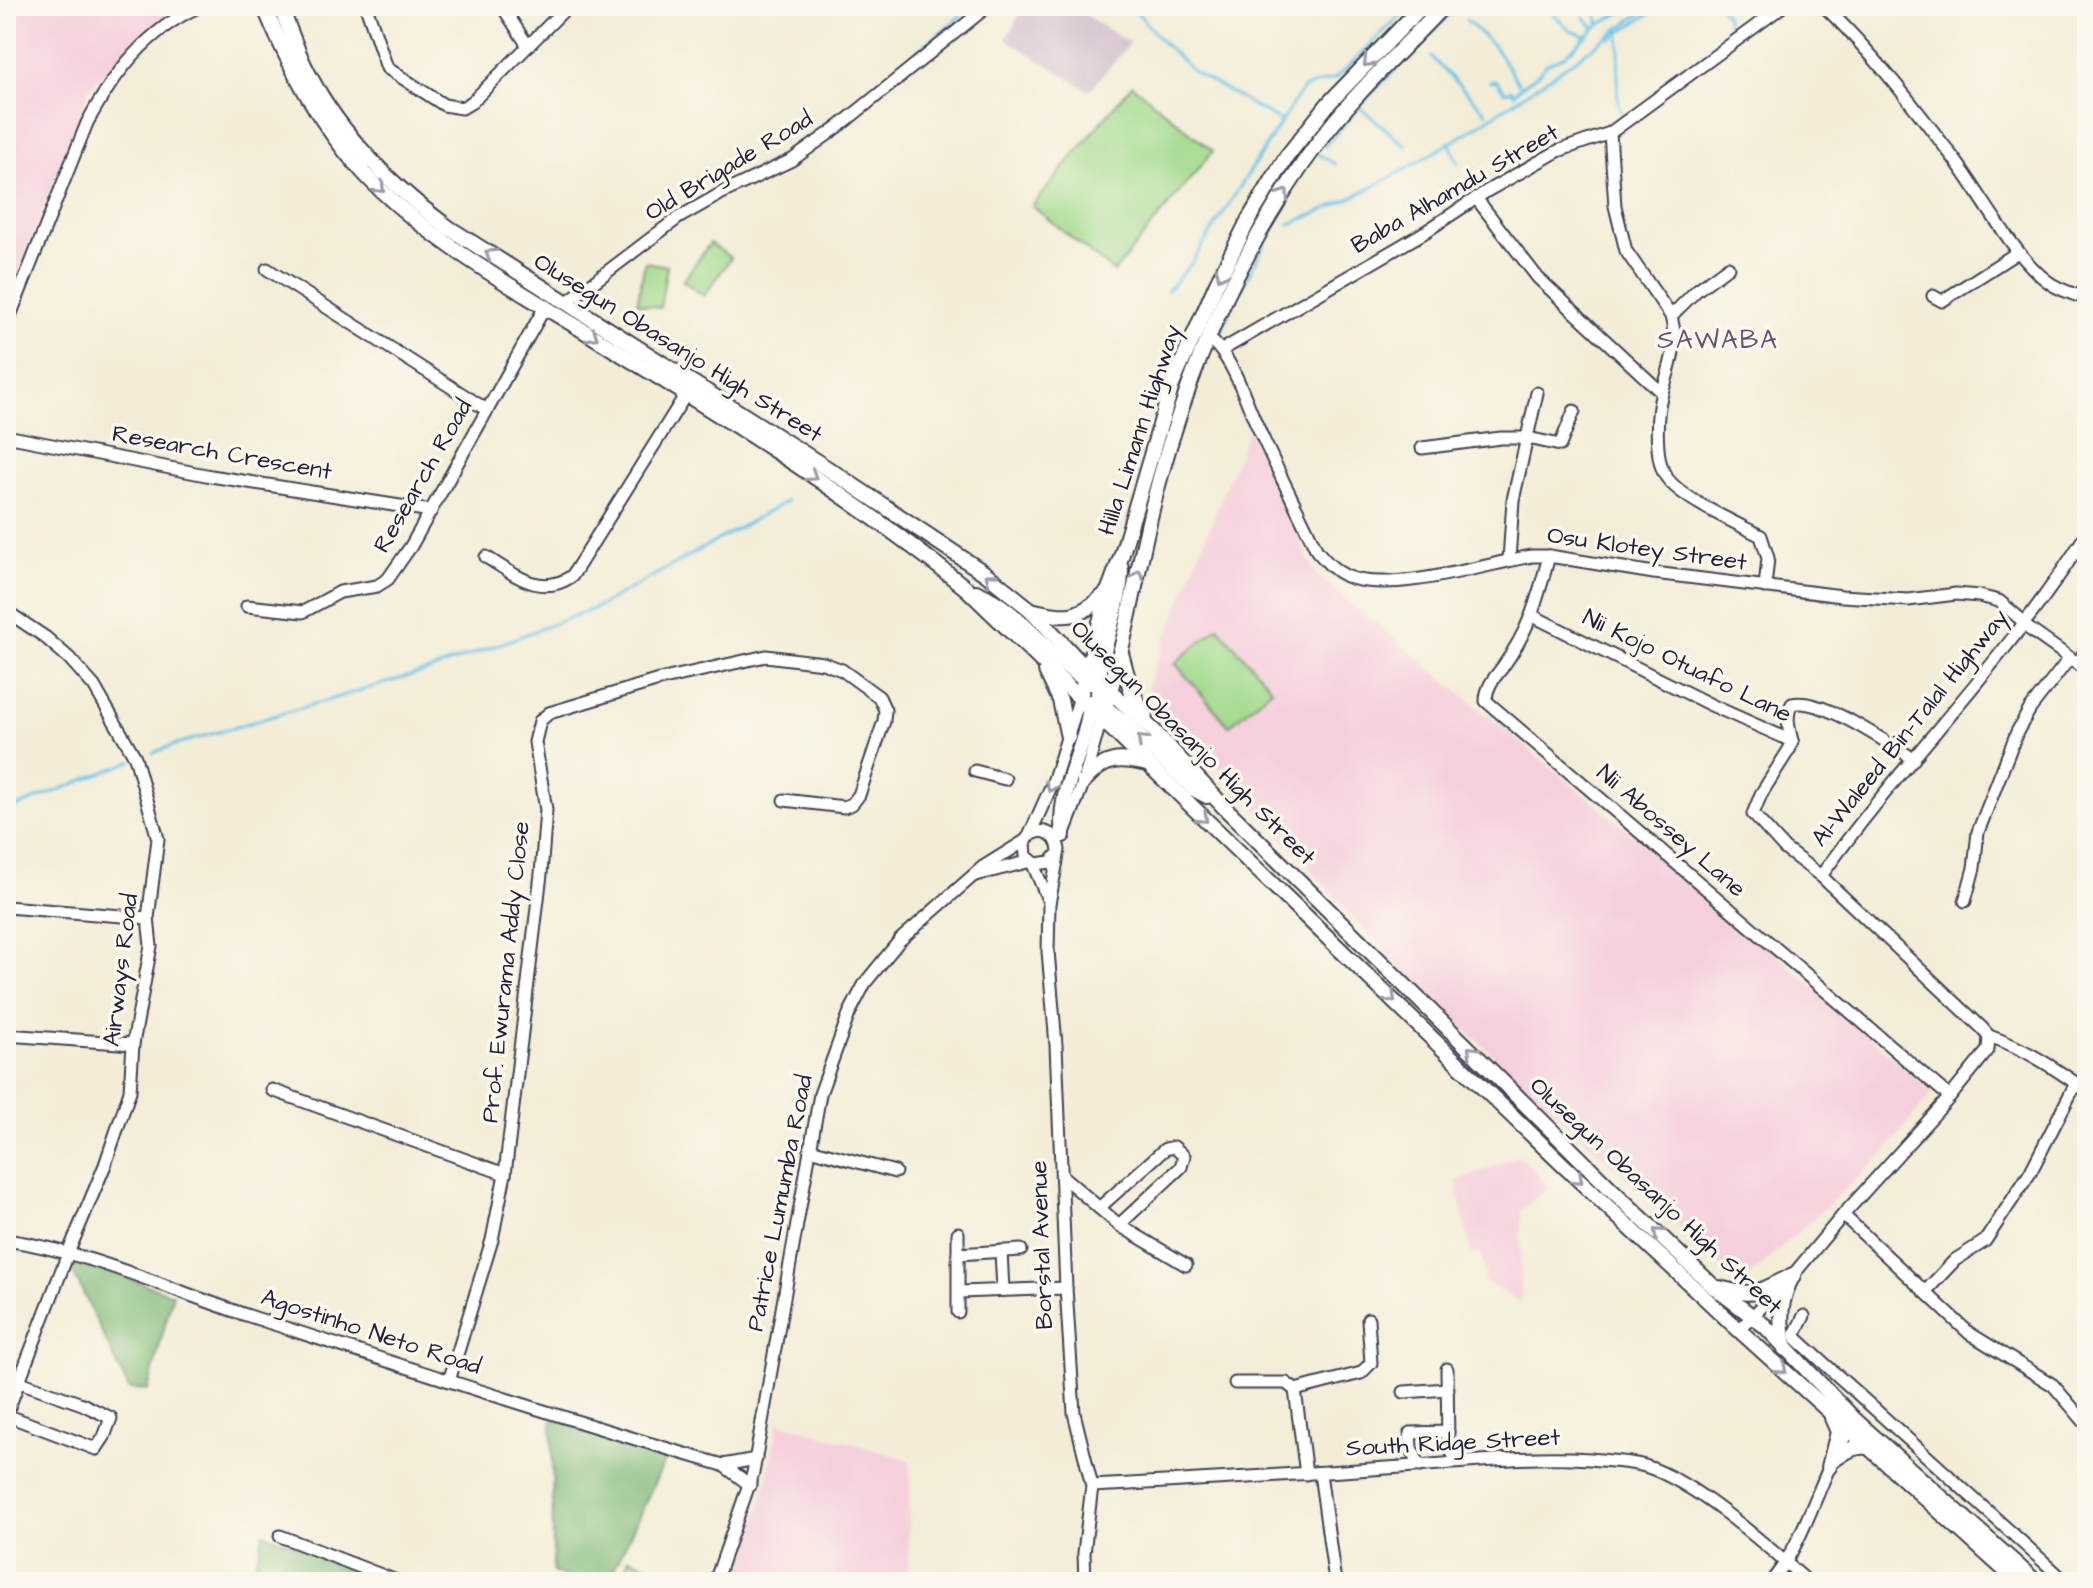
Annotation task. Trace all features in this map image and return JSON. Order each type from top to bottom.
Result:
[{"type":"main road","name":"Olusegun Obasanjo High Street","points":[[264,6],[281,47],[313,106],[363,171],[412,217],[545,307],[868,512],[967,589],[1042,663],[1153,730],[1223,806],[1615,1193],[1714,1287],[1765,1326],[1869,1447],[2004,1568],[2028,1581]]},
{"type":"main road","name":"Olusegun Obasanjo High Street","points":[[280,6],[304,65],[341,124],[380,170],[420,207],[917,528],[986,574],[1031,610],[1147,764],[1739,1330],[2028,1581]]},
{"type":"main road","name":"Hilla Limann Highway","points":[[1094,693],[1108,592],[1172,385],[1204,310],[1249,219],[1287,156],[1329,103],[1422,6]]},
{"type":"main road","name":"Hilla Limann Highway","points":[[1094,693],[1120,651],[1160,477],[1182,403],[1208,337],[1263,226],[1320,141],[1443,6]]},
{"type":"main road","points":[[1060,845],[1064,802],[1122,584],[1121,557]]},
{"type":"main road","points":[[967,589],[990,598],[1194,789],[1223,806]]},
{"type":"main road","points":[[1031,610],[1059,616],[1078,615],[1108,592]]},
{"type":"main road","points":[[1120,651],[1131,690],[1153,730]]},
{"type":"main road","points":[[1042,663],[1060,700],[1068,737]]},
{"type":"main road","points":[[1084,781],[1102,763],[1115,760],[1147,764]]},
{"type":"main road","points":[[1714,1287],[1749,1295],[1793,1275]]},
{"type":"main road","points":[[1785,1349],[1779,1314],[1783,1292],[1793,1275]]},
{"type":"main road","points":[[1825,1407],[1838,1432],[1832,1463]]},
{"type":"main road","points":[[1832,1463],[1851,1448],[1869,1447]]},
{"type":"main road","points":[[2004,1568],[2011,1582]]},
{"type":"street","points":[[6,326],[87,123],[102,96],[118,70],[152,36],[200,6]]},
{"type":"street","points":[[366,6],[387,68],[452,108],[462,108],[472,102],[568,6]]},
{"type":"street","points":[[502,6],[528,46]]},
{"type":"street","name":"Old Brigade Road","points":[[566,303],[678,218],[792,160],[838,127],[988,6]]},
{"type":"street","name":"Baba Alhamdu Street","points":[[1222,350],[1558,151],[1610,133],[1783,6]]},
{"type":"street","points":[[1824,6],[1856,36],[1894,80],[1966,175],[2018,252],[2051,284],[2087,299]]},
{"type":"street","points":[[1610,133],[1618,223],[1626,251],[1671,316],[1675,351],[1662,393],[1658,447],[1665,476],[1678,489],[1761,536],[1768,558],[1765,587]]},
{"type":"street","points":[[1476,198],[1538,278],[1662,393]]},
{"type":"street","points":[[1933,296],[1942,301],[2018,252]]},
{"type":"street","points":[[1671,316],[1697,290],[1728,267]]},
{"type":"street","points":[[267,269],[487,410]]},
{"type":"street","name":"Research Road","points":[[247,606],[303,612],[340,592],[377,586],[388,579],[431,511],[545,307]]},
{"type":"street","name":"Osu Klotey Street","points":[[1208,337],[1222,350],[1235,371],[1255,422],[1317,551],[1332,568],[1357,579],[1401,581],[1509,560],[1549,556],[1842,596],[1908,600],[1956,594],[1979,596],[1999,601],[2078,665]]},
{"type":"street","points":[[1509,560],[1513,500],[1537,393]]},
{"type":"street","points":[[486,557],[531,584],[560,584],[572,576],[686,394]]},
{"type":"street","points":[[1422,448],[1501,438],[1528,438],[1560,445],[1574,411]]},
{"type":"street","name":"Research Crescent","points":[[6,436],[211,476],[431,511]]},
{"type":"street","name":"Al-Waleed Bin-Talal Highway","points":[[1989,1036],[1936,982],[1821,876],[1847,839],[2023,623],[2087,533]]},
{"type":"street","name":"Nii Abossey Lane","points":[[1549,556],[1533,616],[1518,645],[1489,686],[1486,701],[1950,1097]]},
{"type":"street","name":"Airways Road","points":[[6,611],[45,637],[85,677],[118,724],[135,757],[158,839],[148,918],[151,946],[133,1044],[130,1091],[105,1165],[6,1415]]},
{"type":"street","name":"Nii Kojo Otuafo Lane","points":[[1533,616],[1711,705],[1792,741],[1754,807],[1753,814],[1785,849],[1821,876]]},
{"type":"street","points":[[1965,901],[1974,868],[1978,832],[2017,732],[2030,709],[2078,665],[2087,647]]},
{"type":"street","name":"Prof. Ewurama Addy Close","points":[[449,1381],[488,1254],[505,1174],[546,810],[535,742],[540,721],[549,713],[621,691],[751,658],[777,657],[835,666],[879,697],[885,710],[859,795],[852,804],[844,807],[784,800]]},
{"type":"street","points":[[1094,693],[1084,781],[1060,845],[1046,864],[1031,862],[1024,852],[1028,838],[1053,782],[1068,737],[1094,693]]},
{"type":"street","points":[[1792,741],[1788,710],[1792,704],[1802,702],[1849,721],[1914,759]]},
{"type":"street","points":[[975,771],[1005,779]]},
{"type":"street","points":[[1028,838],[1038,831],[1047,832],[1060,845]]},
{"type":"street","name":"Patrice Lumumba Road","points":[[715,1582],[750,1485],[756,1459],[820,1094],[834,1050],[865,983],[900,940],[972,876],[1028,838]]},
{"type":"street","name":"Borstal Avenue","points":[[1060,845],[1049,904],[1048,951],[1074,1413],[1092,1486],[1084,1553],[1085,1582]]},
{"type":"street","name":"Borstal Avenue","points":[[1031,862],[1049,904]]},
{"type":"street","name":"Patrice Lumumba Road","points":[[972,876],[1031,862]]},
{"type":"street","points":[[6,907],[148,918]]},
{"type":"street","points":[[6,1035],[133,1044]]},
{"type":"street","points":[[1739,1330],[1793,1275],[1950,1097],[1988,1050],[1989,1036],[2019,1047],[2087,1091]]},
{"type":"street","points":[[1925,1292],[1955,1260],[1985,1241],[2030,1173],[2076,1083]]},
{"type":"street","points":[[272,1090],[505,1174]]},
{"type":"street","points":[[1099,1208],[1165,1149],[1174,1147],[1184,1156],[1181,1167],[1119,1225]]},
{"type":"street","points":[[810,1149],[895,1172]]},
{"type":"street","points":[[1062,1176],[1119,1225],[1186,1265]]},
{"type":"street","points":[[1843,1215],[1969,1333],[2053,1385],[2087,1425]]},
{"type":"street","points":[[958,1233],[958,1312]]},
{"type":"street","name":"Agostinho Neto Road","points":[[6,1240],[69,1251],[180,1293],[449,1381],[723,1465],[750,1485]]},
{"type":"street","points":[[958,1254],[1021,1250]]},
{"type":"street","points":[[1001,1251],[1003,1290]]},
{"type":"street","points":[[959,1292],[1066,1288]]},
{"type":"street","points":[[1804,1316],[1796,1338],[2066,1582]]},
{"type":"street","points":[[1295,1390],[1366,1370],[1371,1363],[1368,1319]]},
{"type":"street","points":[[1447,1369],[1448,1446],[1458,1462]]},
{"type":"street","points":[[6,1415],[96,1449],[111,1418],[82,1404],[17,1381]]},
{"type":"street","points":[[1235,1383],[1286,1383],[1295,1390],[1306,1474]]},
{"type":"street","points":[[1404,1392],[1448,1389]]},
{"type":"street","points":[[1771,1582],[1787,1563],[1852,1425]]},
{"type":"street","points":[[1420,1466],[1411,1448],[1410,1433],[1448,1432]]},
{"type":"street","name":"South Ridge Street","points":[[1092,1486],[1555,1457],[1644,1466],[1672,1478],[1707,1500],[1808,1582]]},
{"type":"street","name":"Agostinho Neto Road","points":[[723,1465],[756,1459]]},
{"type":"street","points":[[1320,1473],[1335,1582]]},
{"type":"street","points":[[280,1536],[393,1581]]},
{"type":"street","points":[[2028,1581],[2045,1563]]},
{"type":"shaded area","points":[[6,6],[187,6],[134,42],[90,88],[6,305]]},
{"type":"shaded area","points":[[1024,6],[1071,6],[1130,43],[1089,91],[1006,39]]},
{"type":"shaded area","points":[[1248,430],[1316,575],[1748,929],[1932,1093],[1885,1153],[1741,1284],[1400,969],[1147,687]]},
{"type":"shaded area","points":[[1520,1155],[1549,1188],[1521,1210],[1521,1303],[1485,1282],[1481,1252],[1471,1254],[1456,1182]]},
{"type":"shaded area","points":[[779,1422],[910,1460],[908,1582],[738,1580],[762,1502]]},
{"type":"green space","points":[[1132,85],[1213,151],[1114,272],[1032,206]]},
{"type":"green space","points":[[710,243],[731,258],[704,296],[683,281]]},
{"type":"green space","points":[[645,262],[667,266],[660,308],[637,303]]},
{"type":"green space","points":[[1218,627],[1272,689],[1229,726],[1175,663]]},
{"type":"green space","points":[[66,1257],[173,1294],[148,1390],[129,1389]]},
{"type":"green space","points":[[552,1419],[666,1458],[608,1582],[578,1582],[553,1572]]},
{"type":"green space","points":[[264,1533],[388,1580],[250,1582]]},
{"type":"green space","points":[[629,1558],[688,1582],[619,1582]]},
{"type":"waterway","points":[[738,179],[771,162],[843,114],[972,6]]},
{"type":"waterway","points":[[1132,6],[1163,43],[1194,72],[1282,122]]},
{"type":"waterway","points":[[1167,291],[1191,264],[1304,88],[1336,78],[1410,6]]},
{"type":"waterway","points":[[1324,147],[1373,92],[1459,6]]},
{"type":"waterway","points":[[1594,6],[1600,24]]},
{"type":"waterway","points":[[1490,82],[1496,81],[1505,92],[1511,90],[1514,94],[1546,64],[1563,57],[1595,28],[1630,6]]},
{"type":"waterway","points":[[1290,224],[1338,204],[1432,154],[1521,97],[1651,6]]},
{"type":"waterway","points":[[1610,39],[1661,6]]},
{"type":"waterway","points":[[1719,6],[1729,27]]},
{"type":"waterway","points":[[1546,7],[1570,30],[1587,36]]},
{"type":"waterway","points":[[1584,17],[1595,28]]},
{"type":"waterway","points":[[1466,20],[1494,46],[1519,84]]},
{"type":"waterway","points":[[1619,28],[1617,85],[1624,118]]},
{"type":"waterway","points":[[1431,57],[1487,113]]},
{"type":"waterway","points":[[1360,107],[1406,146]]},
{"type":"waterway","points":[[1449,142],[1458,163]]},
{"type":"waterway","points":[[1318,154],[1335,164]]},
{"type":"waterway","points":[[1220,339],[1225,321],[1284,206]]},
{"type":"waterway","points":[[568,293],[605,267]]},
{"type":"waterway","points":[[153,753],[431,670],[598,607],[787,501]]},
{"type":"waterway","points":[[6,811],[132,761]]},
{"type":"district","name":"SAWABA","points":[[1718,340]]}]
